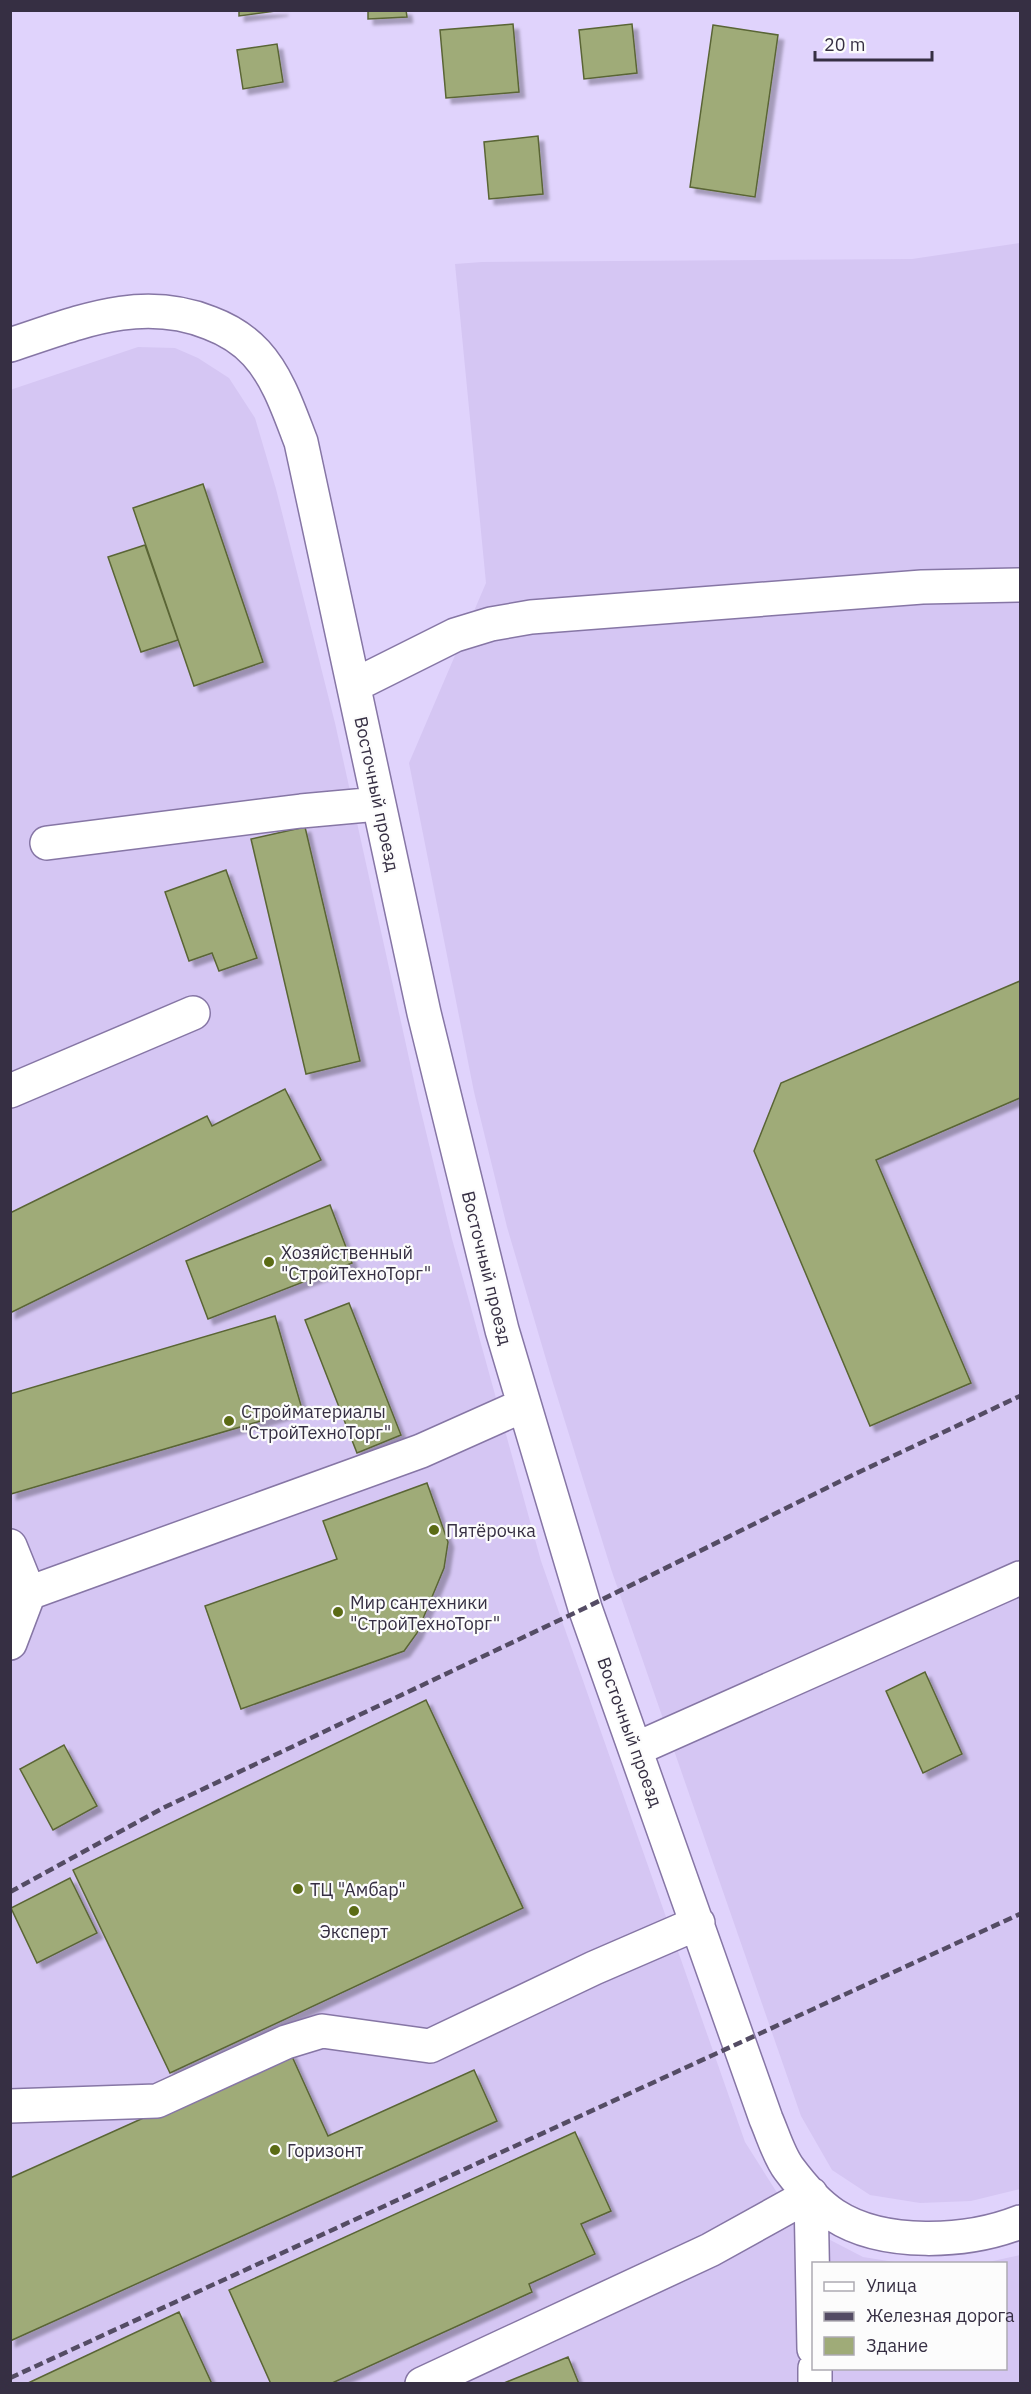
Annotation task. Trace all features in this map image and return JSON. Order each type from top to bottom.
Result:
[{"type":"street","name":"Восточный проезд","points":[[10,345],[121,312],[159,310],[193,316],[225,329],[255,352],[280,389],[301,442],[427,1024],[502,1330],[585,1608],[766,2120],[788,2168],[833,2214],[859,2228],[893,2235],[936,2238],[969,2235],[1020,2222]]},
{"type":"street","points":[[355,685],[455,635],[490,624],[531,617],[922,587],[1020,585]]},
{"type":"street","points":[[47,843],[290,812],[378,804]]},
{"type":"street","points":[[10,1091],[193,1013]]},
{"type":"street","points":[[29,1593],[421,1451],[524,1405]]},
{"type":"street","points":[[10,1546],[29,1593],[10,1642]]},
{"type":"street","points":[[636,1749],[1020,1578]]},
{"type":"street","points":[[10,2106],[157,2102],[286,2042],[322,2031],[430,2046],[594,1968],[698,1923]]},
{"type":"street","points":[[422,2384],[458,2376],[710,2250],[811,2194],[812,2272]]},
{"type":"shaded area","points":[[1020,243],[1020,2189],[971,2201],[920,2203],[870,2195],[832,2170],[801,2116],[611,1569],[507,1227],[474,1092],[409,763],[486,583],[455,264],[912,259]]},
{"type":"shaded area","points":[[138,347],[175,348],[198,358],[229,378],[255,418],[276,489],[335,723],[418,1099],[452,1239],[541,1561],[745,2142],[781,2199],[809,2229],[863,2257],[895,2262],[812,2262],[812,2370],[1007,2370],[1007,2262],[988,2262],[1020,2255],[1020,2383],[11,2383],[10,390]]},
{"type":"building","points":[[239,10],[283,10],[239,16]]},
{"type":"building","points":[[368,10],[406,10],[407,17],[368,19]]},
{"type":"building","points":[[513,24],[519,92],[446,98],[440,30]]},
{"type":"building","points":[[632,24],[637,73],[584,79],[579,30]]},
{"type":"building","points":[[713,25],[778,35],[755,197],[690,187]]},
{"type":"building","points":[[277,44],[283,82],[243,89],[237,50]]},
{"type":"building","points":[[538,136],[543,194],[489,199],[484,142]]},
{"type":"building","points":[[203,484],[263,662],[194,686],[133,508]]},
{"type":"building","points":[[145,545],[178,640],[141,652],[108,557]]},
{"type":"building","points":[[305,827],[360,1061],[306,1074],[251,839]]},
{"type":"building","points":[[226,870],[257,958],[219,971],[212,953],[189,961],[165,892]]},
{"type":"building","points":[[1020,981],[1020,1098],[876,1160],[971,1383],[870,1426],[754,1151],[781,1083]]},
{"type":"building","points":[[285,1089],[321,1160],[10,1313],[10,1213],[207,1116],[212,1126]]},
{"type":"building","name":"Хозяйственный \"СтройТехноТорг\"","points":[[330,1205],[352,1263],[208,1319],[186,1261]]},
{"type":"building","points":[[349,1303],[401,1435],[357,1453],[305,1320]]},
{"type":"building","points":[[275,1316],[302,1409],[11,1494],[10,1394]]},
{"type":"building","points":[[427,1483],[448,1542],[444,1568],[417,1633],[404,1651],[241,1709],[205,1606],[337,1559],[323,1521]]},
{"type":"building","points":[[925,1672],[962,1754],[923,1773],[886,1691]]},
{"type":"building","name":"ТЦ \"Амбар\"","points":[[426,1700],[523,1908],[170,2073],[73,1870]]},
{"type":"building","points":[[64,1745],[97,1806],[53,1830],[20,1769]]},
{"type":"building","points":[[70,1878],[97,1933],[37,1963],[11,1908]]},
{"type":"building","points":[[290,2052],[328,2136],[474,2070],[497,2121],[10,2341],[10,2178]]},
{"type":"building","points":[[575,2132],[611,2211],[581,2224],[595,2254],[529,2284],[532,2292],[330,2384],[271,2384],[229,2290]]},
{"type":"building","points":[[179,2312],[212,2384],[26,2384]]},
{"type":"building","points":[[568,2357],[579,2384],[504,2384],[504,2383]]},
{"type":"railway","points":[[10,1892],[163,1808],[585,1608],[855,1474],[1020,1396]]},
{"type":"railway","points":[[10,2378],[1020,1914]]},
{"type":"place","name":"Хозяйственный \"СтройТехноТорг\"","points":[[269,1262]]},
{"type":"place","name":"Стройматериалы \"СтройТехноТорг\"","points":[[229,1421]]},
{"type":"place","name":"Пятёрочка","points":[[434,1530]]},
{"type":"place","name":"Мир сантехники \"СтройТехноТорг\"","points":[[338,1612]]},
{"type":"place","name":"ТЦ \"Амбар\"","points":[[298,1889]]},
{"type":"place","name":"Эксперт","points":[[354,1911]]},
{"type":"place","name":"Горизонт","points":[[275,2150]]}]
